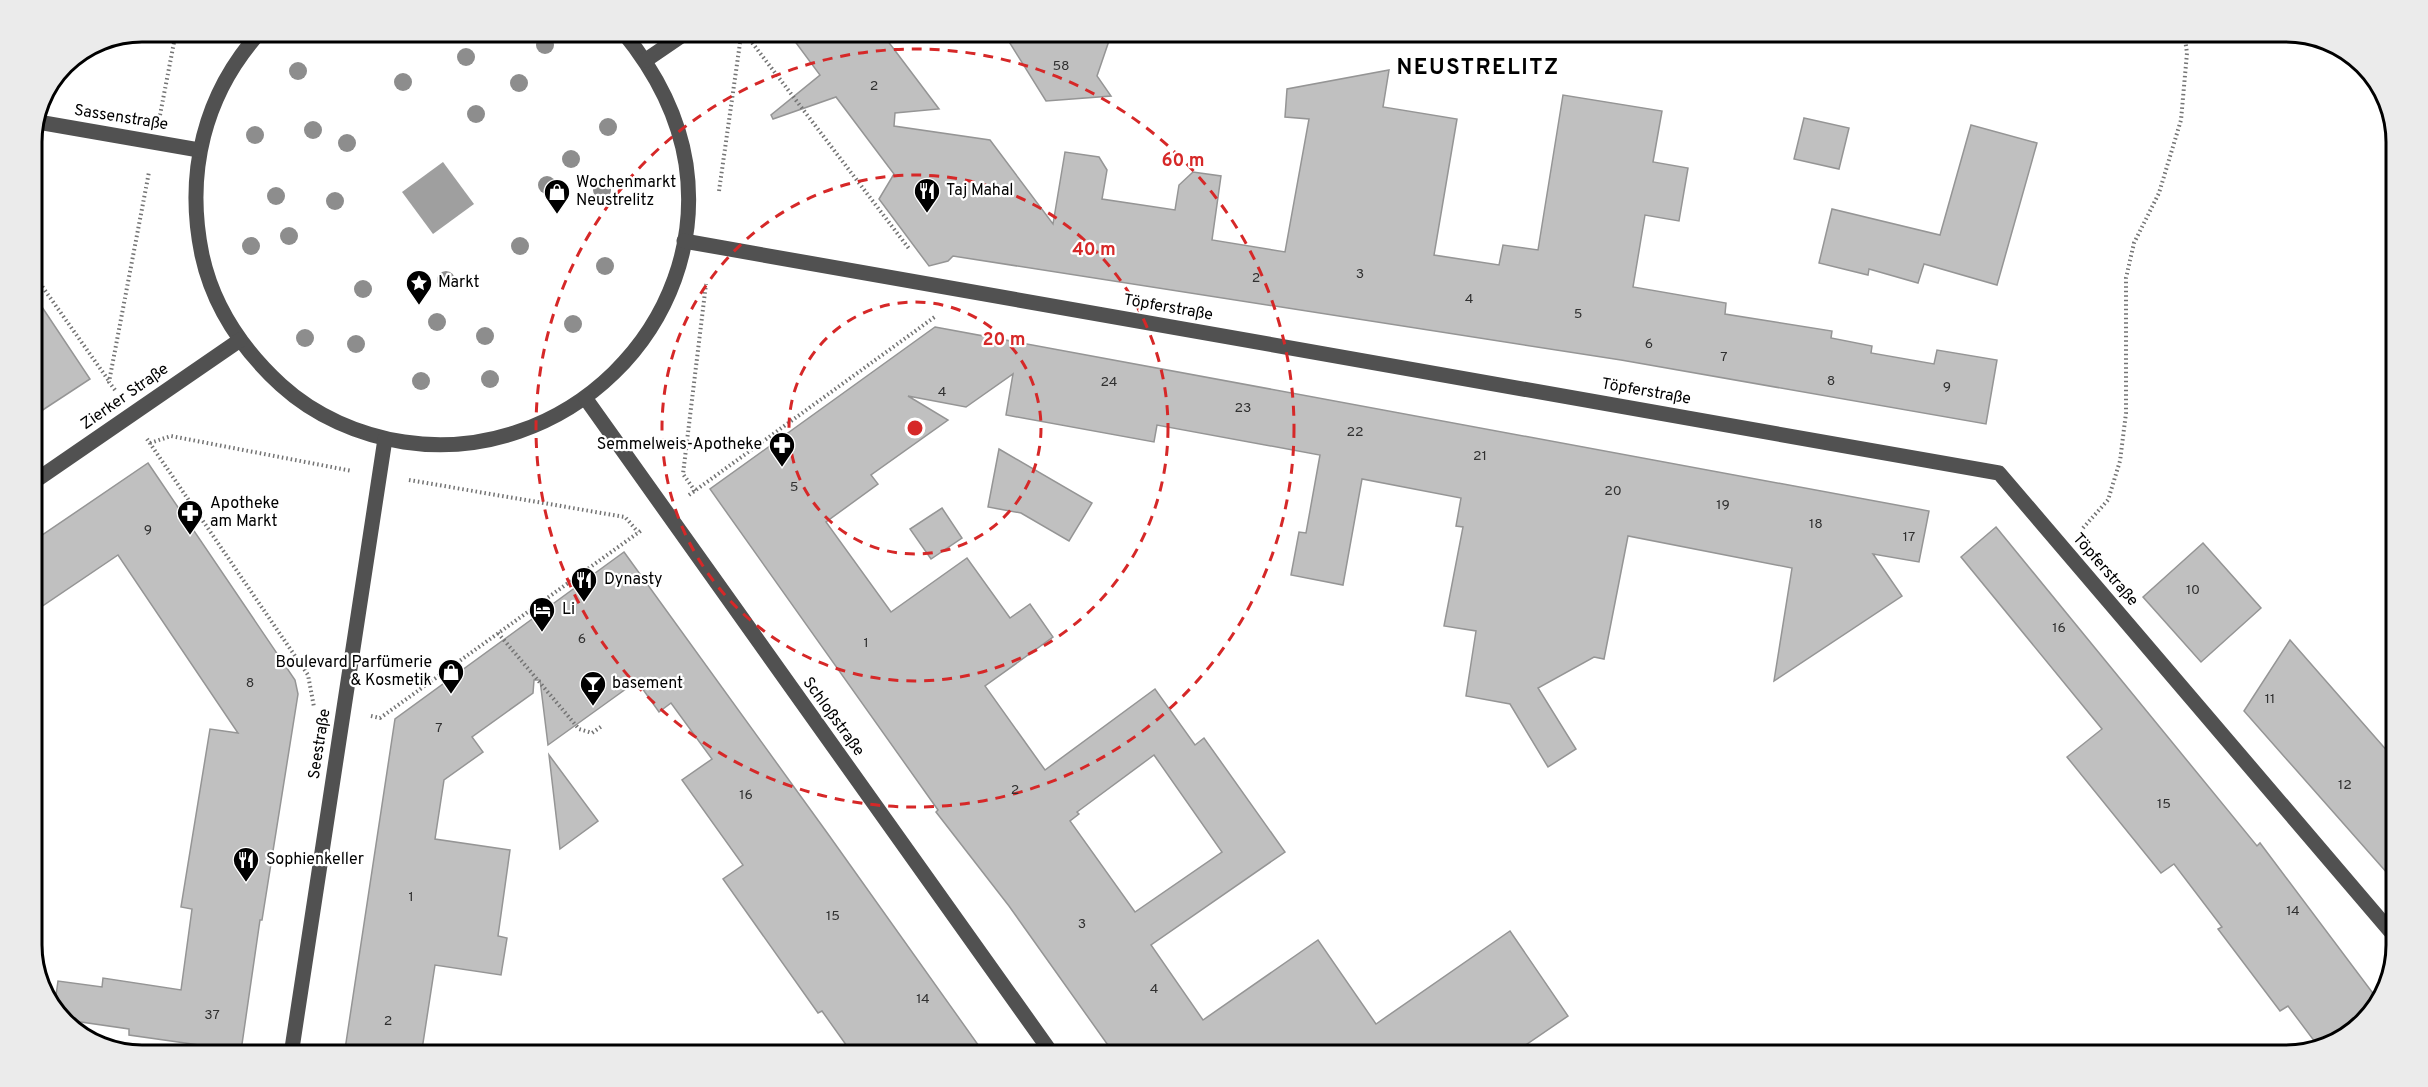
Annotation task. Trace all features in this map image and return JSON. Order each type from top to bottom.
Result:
[{"type":"street","points":[[251,42],[224,80],[209,114],[199,150],[194,189],[197,229],[205,269],[219,306],[240,340],[262,368],[289,393],[318,412],[351,428],[385,439],[426,445],[469,444],[510,435],[549,420],[586,399],[621,367],[650,329],[672,287],[684,241],[688,203],[686,165],[678,129],[664,93],[646,60],[631,42]]},
{"type":"street","points":[[646,60],[672,42]]},
{"type":"street","name":"Sassenstraße","points":[[44,123],[199,150]]},
{"type":"street","name":"Töpferstraße","points":[[684,241],[1999,473],[2386,925]]},
{"type":"street","name":"Zierker Straße","points":[[42,476],[240,340]]},
{"type":"street","name":"Schloßstraße","points":[[586,399],[1045,1045]]},
{"type":"street","name":"Seestraße","points":[[293,1045],[385,439]]},
{"type":"path","points":[[109,382],[174,42]]},
{"type":"path","points":[[695,491],[683,474],[711,246],[741,42]]},
{"type":"path","points":[[752,42],[922,266],[920,282]]},
{"type":"path","points":[[2094,516],[2108,500],[2120,461],[2126,413],[2126,278],[2134,243],[2159,193],[2181,120],[2187,53],[2185,42]]},
{"type":"path","points":[[42,286],[308,675],[312,707],[380,718],[937,315],[942,286]]},
{"type":"path","points":[[150,444],[171,436],[379,476],[626,518],[638,532]]},
{"type":"path","points":[[498,633],[579,729],[592,733],[602,726]]},
{"type":"shaded area","points":[[443,162],[474,204],[433,234],[402,192]]},
{"type":"building","points":[[795,42],[889,42],[939,109],[895,113],[894,126],[990,140],[1053,224],[1065,152],[1099,157],[1107,170],[1102,199],[1175,210],[1179,185],[1193,172],[1221,176],[1212,240],[1285,252],[1309,119],[1285,117],[1287,89],[1389,70],[1383,107],[1457,119],[1434,255],[1499,265],[1503,245],[1538,250],[1563,95],[1662,111],[1653,162],[1688,168],[1679,221],[1645,215],[1633,287],[1726,303],[1725,314],[1832,331],[1831,338],[1872,346],[1871,353],[1934,364],[1937,350],[1997,360],[1986,424],[1621,360],[953,256],[948,261],[929,266],[879,199],[894,174],[836,97],[773,119],[771,115],[820,75]]},
{"type":"building","points":[[1009,42],[1109,42],[1097,76],[1111,96],[1046,101]]},
{"type":"building","points":[[1804,118],[1849,128],[1839,169],[1794,159]]},
{"type":"building","points":[[1971,125],[2037,143],[1997,285],[1924,264],[1918,283],[1869,269],[1868,275],[1819,263],[1832,209],[1940,235]]},
{"type":"building","points":[[42,307],[90,379],[42,410]]},
{"type":"building","points":[[935,327],[1929,511],[1919,562],[1873,554],[1902,596],[1774,681],[1792,568],[1628,536],[1604,659],[1594,657],[1538,688],[1576,749],[1548,767],[1510,704],[1466,696],[1476,631],[1444,626],[1463,527],[1456,526],[1461,498],[1362,479],[1343,585],[1291,575],[1299,532],[1306,533],[1320,455],[1157,425],[1154,442],[1006,415],[1013,374],[966,407],[908,396],[948,420],[871,475],[878,484],[826,522],[891,612],[967,558],[1010,618],[1030,604],[1053,637],[985,686],[1045,770],[1155,689],[1195,745],[1204,738],[1285,852],[1151,945],[1203,1020],[1318,940],[1376,1024],[1510,931],[1568,1016],[1526,1045],[1108,1045],[1009,906],[936,812],[938,810],[710,489]],"holes":[[[1154,755],[1222,852],[1135,912],[1070,821],[1079,814],[1077,812]]]},
{"type":"building","points":[[999,449],[1092,503],[1069,541],[1021,513],[988,507]]},
{"type":"building","points":[[148,463],[295,680],[298,694],[262,920],[260,920],[242,1045],[199,1045],[129,1035],[129,1029],[78,1022],[56,995],[58,981],[102,987],[103,978],[181,990],[192,909],[181,907],[210,729],[238,733],[118,555],[42,606],[42,535]]},
{"type":"building","points":[[942,508],[962,538],[931,559],[910,529]]},
{"type":"building","points":[[1996,527],[2257,846],[2260,843],[2373,993],[2352,1020],[2314,1041],[2288,1006],[2280,1011],[2218,929],[2222,927],[2174,864],[2161,873],[2067,757],[2102,729],[1961,557]]},
{"type":"building","points":[[2203,543],[2261,608],[2201,662],[2143,597]]},
{"type":"building","points":[[624,552],[978,1045],[846,1045],[822,1011],[818,1013],[723,879],[743,865],[682,780],[712,759],[671,703],[659,712],[637,681],[548,745],[540,680],[534,680],[533,693],[472,737],[483,752],[444,780],[435,839],[510,850],[498,936],[507,938],[501,975],[435,965],[423,1045],[346,1045],[395,719]]},
{"type":"building","points":[[2290,640],[2386,750],[2386,872],[2244,711]]},
{"type":"building","points":[[549,755],[598,821],[560,849]]},
{"type":"place","name":"Taj Mahal","points":[[927,214]]},
{"type":"place","name":"Wochenmarkt Neustrelitz","points":[[557,215]]},
{"type":"place","name":"Markt","points":[[419,306]]},
{"type":"place","name":"Semmelweis-Apotheke","points":[[782,468]]},
{"type":"place","name":"Apotheke am Markt","points":[[190,536]]},
{"type":"place","name":"Dynasty","points":[[584,603]]},
{"type":"place","name":"Li","points":[[542,633]]},
{"type":"place","name":"Boulevard Parfümerie & Kosmetik","points":[[451,695]]},
{"type":"place","name":"basement","points":[[593,707]]},
{"type":"place","name":"Sophienkeller","points":[[246,883]]},
{"type":"district","name":"NEUSTRELITZ","points":[[1478,68]]}]
